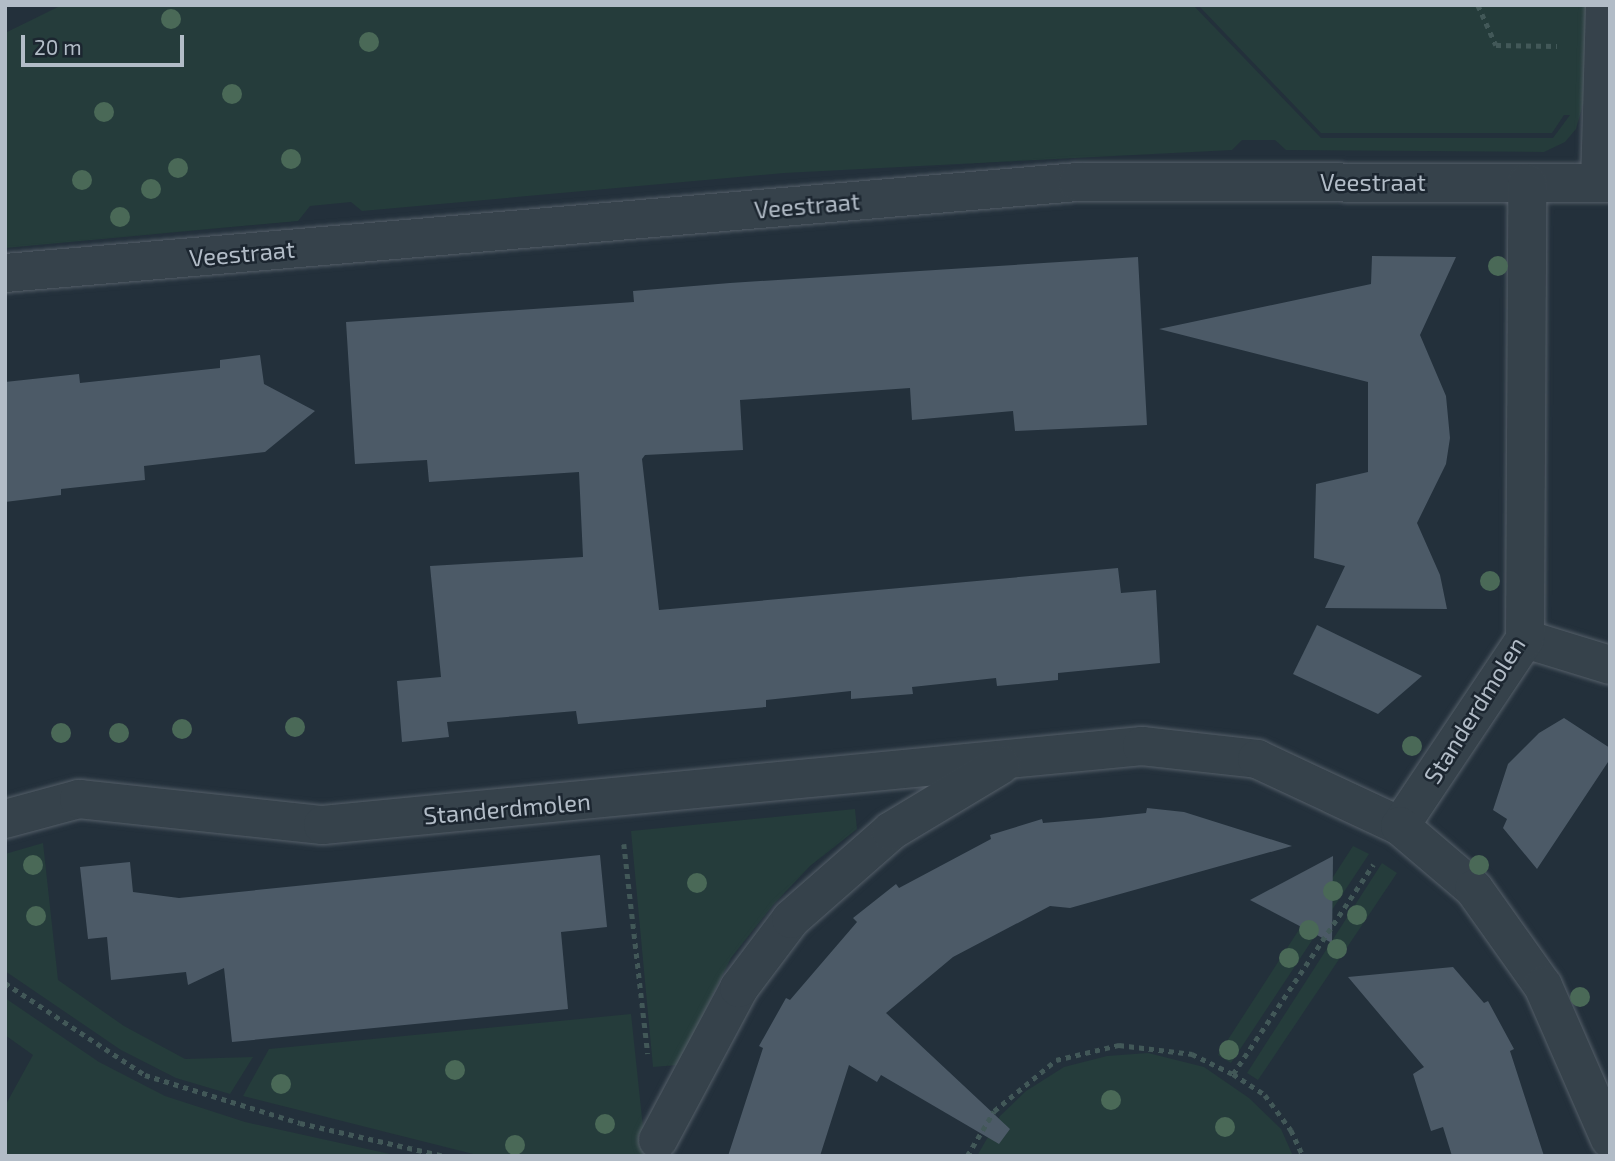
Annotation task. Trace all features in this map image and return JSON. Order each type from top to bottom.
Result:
[{"type":"street","name":"Veestraat","points":[[5,273],[1078,181],[1604,183]]},
{"type":"street","name":"Standerdmolen","points":[[5,819],[79,799],[323,825],[1142,746],[1257,759],[1399,826],[1525,639],[1527,183]]},
{"type":"street","points":[[1525,639],[1610,665]]},
{"type":"street","name":"Standerdmolen","points":[[658,1140],[739,988],[791,919],[891,831],[1012,759]]},
{"type":"street","points":[[1399,826],[1474,889],[1543,986],[1605,1140]]},
{"type":"lane","points":[[1602,5],[1600,47],[1604,183]]},
{"type":"path","points":[[1478,5],[1496,45],[1600,47]]},
{"type":"path","points":[[618,798],[648,1058]]},
{"type":"path","points":[[1233,1074],[1399,826]]},
{"type":"path","points":[[5,983],[145,1075],[300,1123],[444,1156]]},
{"type":"path","points":[[967,1156],[994,1111],[1056,1060],[1119,1045],[1192,1054],[1233,1074],[1265,1096],[1291,1130],[1303,1156]]},
{"type":"green space","points":[[62,5],[1193,5],[1321,138],[1553,138],[1570,115],[1564,115],[1552,133],[1321,133],[1198,5],[1610,5],[1610,104],[1583,104],[1576,129],[1565,142],[1544,152],[1286,150],[1275,140],[1242,140],[1232,150],[784,173],[362,211],[351,202],[310,206],[298,221],[5,248],[5,33]]},
{"type":"green space","points":[[855,809],[857,829],[810,866],[773,905],[731,958],[678,1065],[653,1067],[631,831]]},
{"type":"green space","points":[[43,843],[58,980],[124,1026],[185,1059],[253,1057],[230,1094],[176,1078],[121,1050],[5,971],[5,854]]},
{"type":"green space","points":[[1353,846],[1369,854],[1231,1063],[1218,1055]]},
{"type":"green space","points":[[1382,863],[1397,873],[1258,1080],[1247,1073]]},
{"type":"green space","points":[[5,998],[99,1062],[165,1096],[245,1122],[399,1156],[5,1156],[5,1106],[33,1055],[5,1035]]},
{"type":"green space","points":[[631,1014],[646,1156],[481,1156],[243,1096],[269,1049]]},
{"type":"green space","points":[[1148,1053],[1204,1067],[1249,1098],[1281,1129],[1293,1156],[977,1156],[1000,1116],[1026,1091],[1064,1067],[1107,1056]]},
{"type":"building","points":[[1372,256],[1456,257],[1420,335],[1446,396],[1450,438],[1446,464],[1417,523],[1440,575],[1447,609],[1325,608],[1345,566],[1314,558],[1316,484],[1368,472],[1368,382],[1159,329],[1371,284]]},
{"type":"building","points":[[1138,257],[1147,425],[1015,431],[1013,411],[912,420],[910,388],[740,400],[743,450],[645,455],[642,459],[659,610],[1118,568],[1121,593],[1156,590],[1160,663],[1058,673],[1058,680],[997,686],[996,678],[912,687],[913,694],[851,699],[851,691],[766,700],[766,707],[578,724],[576,711],[447,722],[449,737],[402,742],[397,681],[441,677],[430,566],[583,557],[579,472],[429,482],[427,460],[355,464],[346,322],[634,302],[633,291],[730,283]]},
{"type":"building","points":[[260,355],[264,384],[315,411],[265,452],[144,466],[145,480],[61,489],[61,495],[5,502],[5,382],[79,374],[80,383],[220,368],[220,360]]},
{"type":"building","points":[[1317,625],[1422,676],[1378,714],[1293,674]]},
{"type":"building","points":[[1564,718],[1610,748],[1610,759],[1537,869],[1503,828],[1507,819],[1493,810],[1508,764],[1539,733]]},
{"type":"building","points":[[1147,808],[1184,812],[1292,846],[1070,908],[1050,906],[953,957],[886,1013],[1010,1129],[999,1144],[881,1075],[877,1082],[849,1065],[820,1156],[728,1156],[763,1048],[759,1046],[786,998],[790,1000],[857,922],[853,918],[896,884],[899,888],[991,839],[990,835],[1042,819],[1043,823],[1100,818],[1146,813]]},
{"type":"building","points":[[600,855],[607,927],[561,932],[568,1009],[232,1042],[224,968],[188,985],[186,972],[111,980],[107,937],[88,939],[80,867],[130,862],[133,892],[179,898]]},
{"type":"building","points":[[1333,856],[1332,943],[1250,900]]},
{"type":"building","points":[[1453,967],[1484,1003],[1488,1001],[1514,1049],[1510,1051],[1544,1156],[1452,1156],[1443,1127],[1431,1131],[1413,1074],[1424,1067],[1348,977]]}]
